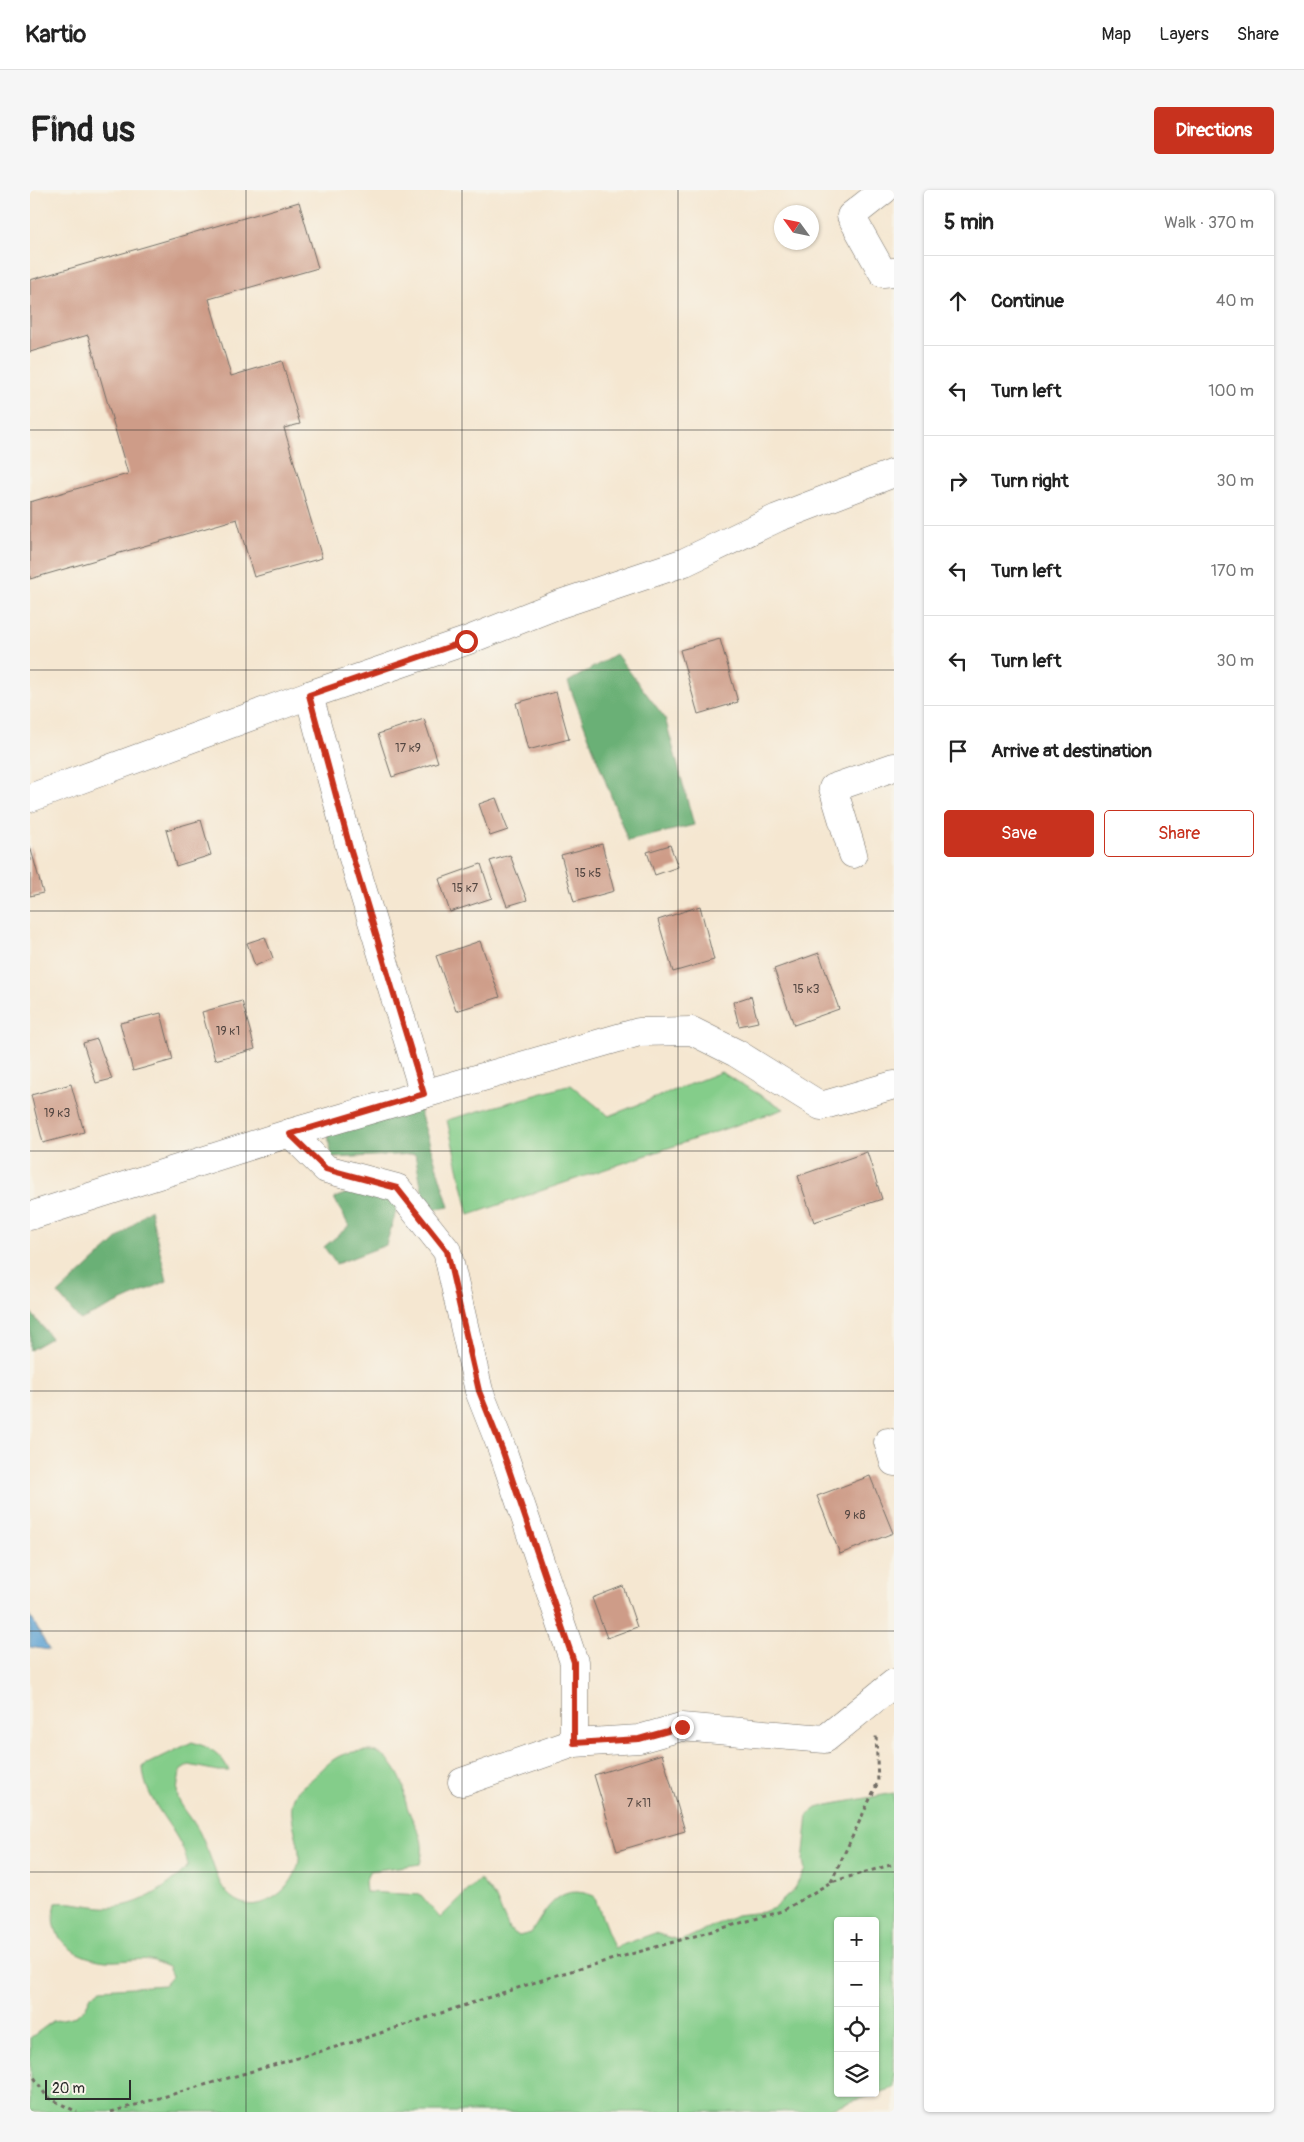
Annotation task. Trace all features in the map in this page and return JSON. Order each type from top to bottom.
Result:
[{"type":"street","points":[[884,190],[851,216],[883,273],[894,272]]},
{"type":"street","points":[[30,798],[309,695],[466,641],[557,605],[685,562],[777,518],[894,473]]},
{"type":"street","points":[[309,695],[350,848],[424,1094]]},
{"type":"street","points":[[852,854],[833,788],[894,767]]},
{"type":"street","points":[[30,1216],[290,1134],[640,1032],[692,1031],[736,1053],[820,1106],[894,1085]]},
{"type":"street","points":[[290,1134],[326,1169],[397,1188],[447,1251],[479,1391],[502,1449],[574,1662],[574,1743]]},
{"type":"street","points":[[462,1782],[574,1743],[639,1739],[682,1727],[825,1739],[884,1691]]},
{"type":"path","points":[[831,1882],[878,1782],[884,1691]]},
{"type":"path","points":[[111,2112],[353,2042],[557,1975],[783,1911],[831,1882],[894,1864]]},
{"type":"path","points":[[30,2071],[47,2097],[77,2112]]},
{"type":"green space","points":[[616,654],[665,718],[694,825],[628,841],[568,682]]},
{"type":"green space","points":[[721,1072],[784,1109],[469,1215],[447,1120],[571,1085],[609,1116]]},
{"type":"green space","points":[[419,1109],[449,1207],[426,1211],[415,1154],[332,1158],[328,1135]]},
{"type":"green space","points":[[364,1187],[400,1198],[386,1245],[336,1264],[324,1247],[349,1226],[334,1198]]},
{"type":"green space","points":[[150,1209],[167,1281],[80,1320],[58,1294]]},
{"type":"green space","points":[[30,1311],[51,1338],[30,1350]]},
{"type":"green space","points":[[192,1742],[210,1749],[223,1760],[229,1771],[218,1771],[189,1765],[180,1771],[177,1788],[178,1798],[201,1834],[223,1888],[231,1897],[241,1903],[251,1905],[271,1899],[280,1893],[294,1876],[298,1866],[299,1848],[292,1812],[292,1803],[295,1795],[331,1761],[343,1755],[359,1751],[376,1752],[387,1759],[400,1777],[404,1788],[405,1801],[421,1839],[422,1854],[420,1864],[370,1871],[365,1881],[366,1892],[421,1895],[440,1918],[480,1879],[496,1899],[509,1929],[519,1936],[531,1933],[555,1900],[572,1892],[582,1893],[594,1896],[614,1948],[655,1933],[681,1941],[736,1915],[763,1912],[774,1908],[793,1891],[805,1870],[803,1861],[808,1815],[817,1808],[828,1805],[894,1793],[894,2088],[879,2093],[879,1917],[834,1917],[834,2097],[866,2097],[819,2112],[30,2112],[30,2038],[53,2021],[76,2016],[85,2008],[91,1996],[101,1989],[164,1985],[172,1976],[168,1967],[152,1961],[139,1959],[106,1961],[83,1955],[65,1944],[55,1927],[56,1903],[102,1907],[126,1905],[160,1890],[188,1866],[178,1840],[156,1805],[145,1780],[143,1766]]},
{"type":"water","points":[[30,1615],[49,1650],[30,1647]]},
{"type":"building","points":[[299,202],[318,268],[209,299],[231,376],[282,361],[300,424],[284,428],[322,558],[254,577],[237,519],[30,579],[30,502],[128,474],[88,335],[30,352],[30,280]]},
{"type":"building","points":[[720,639],[738,702],[698,714],[680,650]]},
{"type":"building","points":[[556,692],[569,739],[528,750],[516,703]]},
{"type":"building","points":[[424,719],[438,762],[392,777],[378,734]]},
{"type":"building","points":[[496,798],[508,830],[490,836],[479,804]]},
{"type":"building","points":[[201,820],[211,855],[176,866],[166,830]]},
{"type":"building","points":[[602,844],[614,891],[574,902],[561,855]]},
{"type":"building","points":[[670,845],[678,867],[655,875],[647,852]]},
{"type":"building","points":[[30,846],[43,893],[30,896]]},
{"type":"building","points":[[510,855],[527,900],[507,906],[490,861]]},
{"type":"building","points":[[481,864],[492,898],[450,912],[439,879]]},
{"type":"building","points":[[700,906],[714,960],[673,972],[658,920]]},
{"type":"building","points":[[265,937],[273,958],[255,966],[247,943]]},
{"type":"building","points":[[480,941],[500,997],[456,1011],[436,956]]},
{"type":"building","points":[[819,953],[839,1009],[794,1025],[774,969]]},
{"type":"building","points":[[751,996],[758,1022],[739,1026],[733,1002]]},
{"type":"building","points":[[242,1001],[255,1049],[215,1060],[202,1012]]},
{"type":"building","points":[[161,1013],[173,1060],[133,1071],[120,1023]]},
{"type":"building","points":[[97,1039],[112,1079],[96,1083],[83,1043]]},
{"type":"building","points":[[71,1084],[84,1132],[43,1143],[31,1095]]},
{"type":"building","points":[[867,1152],[882,1199],[814,1222],[798,1176]]},
{"type":"building","points":[[870,1476],[893,1533],[840,1554],[817,1496]]},
{"type":"building","points":[[623,1586],[637,1627],[607,1638],[592,1598]]},
{"type":"building","points":[[662,1754],[685,1831],[617,1851],[594,1775]]},
{"type":"route","points":[[466,641],[309,695],[350,848],[424,1094],[290,1134],[326,1169],[397,1188],[447,1251],[479,1391],[502,1449],[529,1534],[574,1662],[574,1743],[639,1739],[682,1727]]}]
